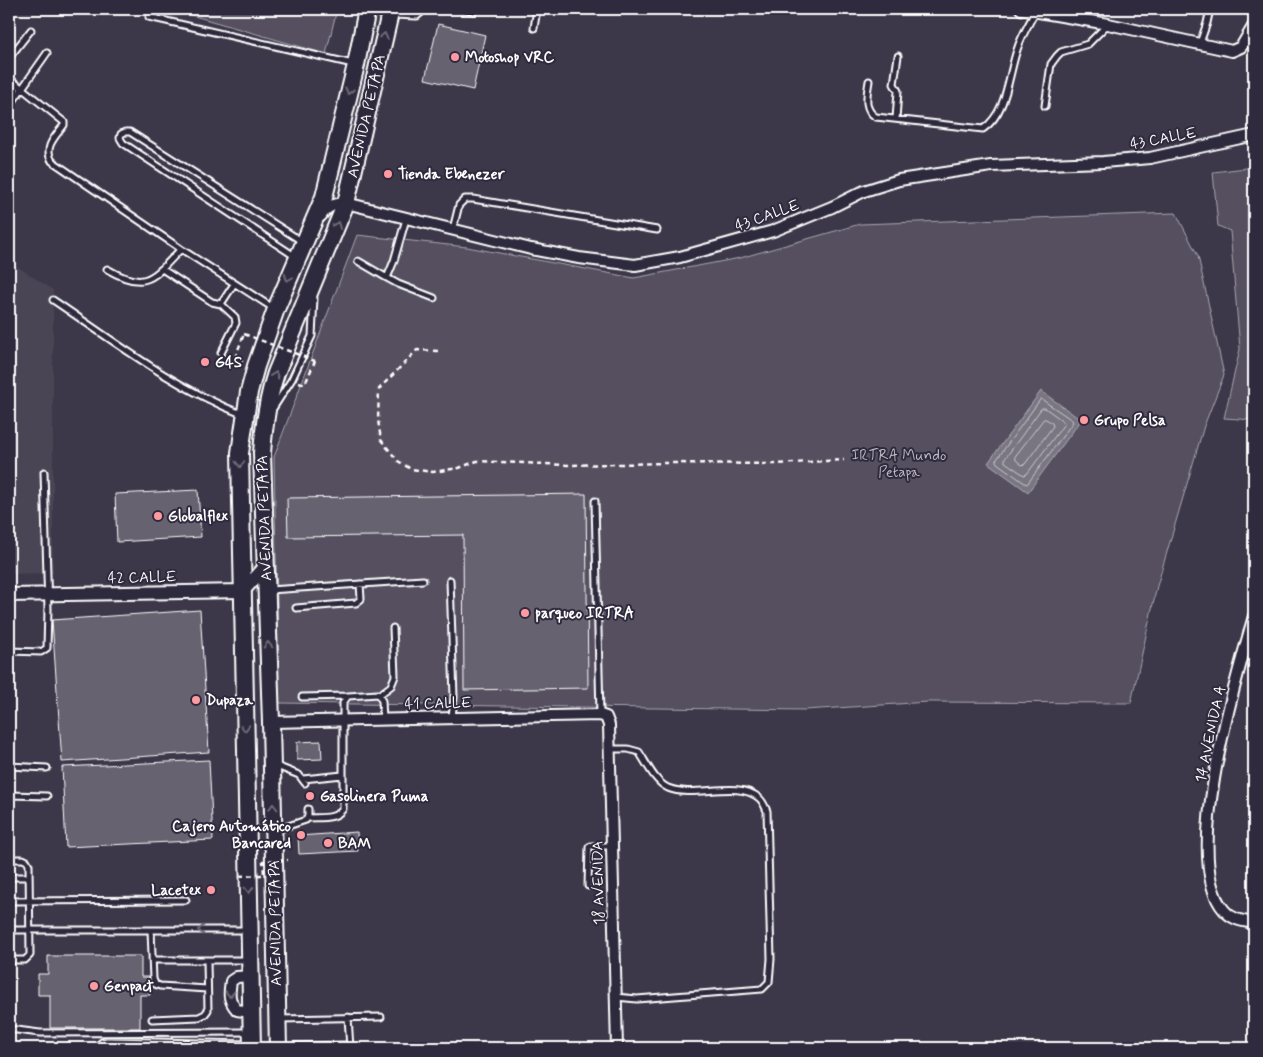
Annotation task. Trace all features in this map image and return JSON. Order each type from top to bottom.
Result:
[{"type":"main road","name":"AVENIDA PETAPA","points":[[252,1041],[240,453],[244,415],[256,366],[276,309],[324,197],[356,65],[367,9]]},
{"type":"main road","name":"AVENIDA PETAPA","points":[[278,1048],[271,722],[262,453],[264,422],[269,395],[276,373],[346,203],[390,11]]},
{"type":"street","points":[[1020,9],[1108,24],[1232,51],[1241,47],[1254,25]]},
{"type":"street","name":"43 CALLE","points":[[346,203],[540,251],[635,265],[680,257],[773,231],[864,192],[899,180],[991,166],[1102,162],[1150,158],[1254,135]]},
{"type":"street","points":[[305,240],[326,208],[346,203]]},
{"type":"street","points":[[243,591],[265,567]]},
{"type":"street","name":"42 CALLE","points":[[9,595],[243,591]]},
{"type":"street","name":"14 AVENIDA A","points":[[1254,616],[1221,738],[1213,783],[1208,863],[1212,890],[1223,910],[1239,921],[1254,923]]},
{"type":"street","name":"41 CALLE","points":[[271,722],[603,716]]},
{"type":"street","name":"18 AVENIDA","points":[[603,716],[609,724],[617,1048]]},
{"type":"lane","points":[[390,11],[398,16],[417,16],[425,9]]},
{"type":"lane","points":[[460,9],[474,11]]},
{"type":"lane","points":[[534,28],[537,9]]},
{"type":"lane","points":[[1199,44],[1210,9]]},
{"type":"lane","points":[[869,81],[866,102],[870,114],[876,117],[983,129],[991,123],[999,112],[1018,46],[1035,11]]},
{"type":"lane","points":[[149,17],[356,65]]},
{"type":"lane","points":[[1045,106],[1051,64],[1056,56],[1061,52],[1088,44],[1108,24]]},
{"type":"lane","points":[[9,58],[31,30]]},
{"type":"lane","points":[[9,107],[48,53]]},
{"type":"lane","points":[[896,119],[898,91],[894,84],[898,56]]},
{"type":"lane","points":[[9,78],[64,122],[48,147],[48,154],[52,161],[180,250],[276,309]]},
{"type":"lane","points":[[297,257],[123,144],[120,138],[121,134],[130,132],[305,240]]},
{"type":"lane","points":[[453,230],[459,205],[465,200],[473,199],[657,230]]},
{"type":"lane","points":[[387,278],[406,219]]},
{"type":"lane","points":[[107,269],[123,278],[140,281],[152,277],[180,250]]},
{"type":"lane","points":[[358,261],[398,284],[434,298]]},
{"type":"lane","points":[[162,269],[212,302],[221,304],[236,320],[221,353]]},
{"type":"lane","points":[[221,304],[234,284]]},
{"type":"lane","points":[[53,300],[190,391],[215,404],[244,415]]},
{"type":"lane","points":[[9,652],[41,652],[47,648],[44,472]]},
{"type":"lane","points":[[595,501],[603,716]]},
{"type":"lane","points":[[266,590],[424,580]]},
{"type":"lane","points":[[450,580],[454,697],[452,718]]},
{"type":"lane","points":[[296,608],[356,603],[361,599],[360,584]]},
{"type":"lane","points":[[379,696],[391,686],[396,676],[393,628]]},
{"type":"lane","points":[[302,697],[378,694],[382,701],[383,720]]},
{"type":"lane","points":[[273,831],[307,818],[335,816],[343,809],[344,703],[348,696]]},
{"type":"lane","points":[[610,749],[639,752],[656,778],[667,788],[688,792],[740,790],[760,798],[766,811],[770,958],[769,982],[762,989],[637,999],[616,997]]},
{"type":"lane","points":[[272,764],[289,770],[304,781],[343,775]]},
{"type":"lane","points":[[9,766],[47,768]]},
{"type":"lane","points":[[9,796],[47,796]]},
{"type":"lane","points":[[307,818],[308,809]]},
{"type":"lane","points":[[588,886],[589,847],[612,846]]},
{"type":"lane","points":[[9,859],[23,859],[27,861],[30,955],[28,958],[9,960]]},
{"type":"lane","points":[[9,877],[29,877]]},
{"type":"lane","points":[[9,901],[186,900]]},
{"type":"lane","points":[[9,930],[249,930]]},
{"type":"lane","points":[[151,930],[152,979],[155,984],[160,986],[207,989]]},
{"type":"lane","points":[[152,960],[206,960],[250,968]]},
{"type":"lane","points":[[152,1019],[199,1017],[205,1014],[208,1010],[206,960]]},
{"type":"lane","points":[[348,1017],[350,1048]]},
{"type":"lane","points":[[277,1019],[381,1017]]},
{"type":"lane","points":[[9,1029],[40,1033],[252,1041]]},
{"type":"lane","points":[[95,1048],[102,1042],[107,1041],[252,1041]]},
{"type":"path","points":[[235,358],[244,334],[314,361],[305,384]]},
{"type":"path","points":[[438,351],[416,350],[379,389],[378,420],[381,440],[398,462],[411,469],[433,472],[458,468],[477,461],[568,465],[669,463],[775,464],[844,460]]},
{"type":"path","points":[[238,876],[264,875],[263,861],[288,860]]},
{"type":"shaded area","points":[[9,261],[53,290],[53,573],[9,574]]},
{"type":"green space","points":[[170,9],[337,9],[326,54]]},
{"type":"green space","points":[[1254,167],[1254,420],[1224,418],[1240,349],[1230,231],[1218,226],[1213,172]]},
{"type":"green space","name":"IRTRA Mundo Petapa","points":[[1176,213],[1198,256],[1224,375],[1204,426],[1157,586],[1131,703],[928,702],[805,710],[279,703],[274,457],[357,235],[467,247],[634,278],[740,258],[860,224]]},
{"type":"water","points":[[1041,391],[1081,420],[1028,492],[988,463]]},
{"type":"building","name":"Motoshop VRC","points":[[438,24],[485,35],[473,90],[425,79]]},
{"type":"building","name":"Globalflex","points":[[198,490],[201,537],[117,542],[115,494]]},
{"type":"building","name":"parqueo IRTRA","points":[[586,494],[588,688],[464,690],[463,535],[288,537],[287,498]]},
{"type":"building","points":[[200,610],[209,752],[62,762],[52,620]]},
{"type":"building","points":[[321,741],[322,759],[297,760],[297,742]]},
{"type":"building","points":[[209,760],[213,840],[66,847],[62,767]]},
{"type":"building","name":"BAM","points":[[357,832],[358,851],[299,854],[298,836]]},
{"type":"building","name":"Genpact","points":[[48,956],[141,956],[141,977],[150,977],[150,995],[140,995],[140,1028],[50,1028],[50,995],[38,995],[38,974],[48,974]]},
{"type":"building","points":[[348,1041],[348,1048],[293,1048],[293,1042]]},
{"type":"place","name":"Motoshop VRC","points":[[455,57]]},
{"type":"place","name":"Tienda Ebenezer","points":[[388,174]]},
{"type":"place","name":"G4S","points":[[205,362]]},
{"type":"place","name":"Grupo Pelsa","points":[[1084,420]]},
{"type":"place","name":"Globalflex","points":[[158,516]]},
{"type":"place","name":"parqueo IRTRA","points":[[525,613]]},
{"type":"place","name":"Dupaza","points":[[196,700]]},
{"type":"place","name":"Gasolinera Puma","points":[[310,796]]},
{"type":"place","name":"Cajero Automático Bancared","points":[[301,835]]},
{"type":"place","name":"BAM","points":[[328,843]]},
{"type":"place","name":"Lacetex","points":[[211,890]]},
{"type":"place","name":"Genpact","points":[[94,986]]}]
